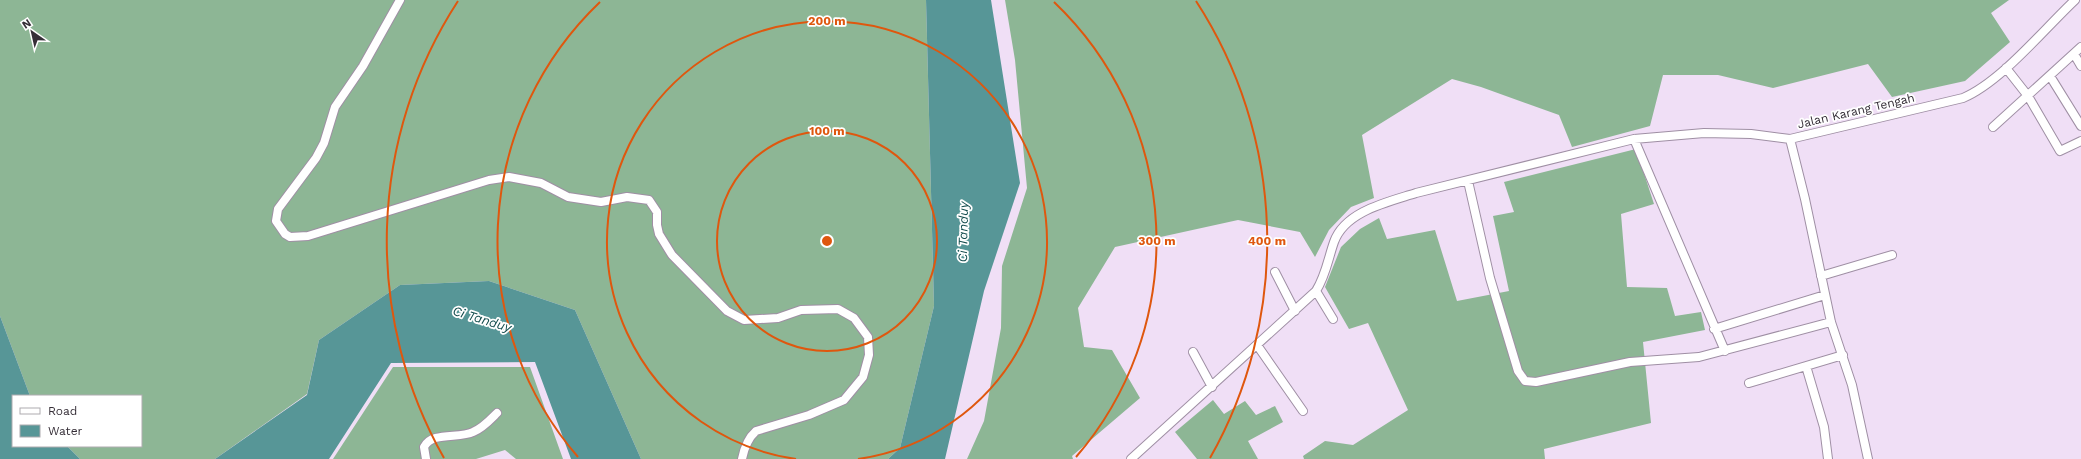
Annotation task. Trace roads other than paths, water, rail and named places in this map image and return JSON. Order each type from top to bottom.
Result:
[{"type":"street","points":[[400,0],[363,66],[335,107],[330,117],[324,143],[316,158],[278,209],[276,221],[280,228],[290,237],[308,236],[489,180],[509,177],[541,183],[568,197],[601,202],[627,197],[649,200],[657,212],[659,234],[672,255],[727,311],[744,320],[778,318],[801,310],[838,309],[854,318],[868,337],[869,355],[863,377],[844,400],[809,415],[756,431],[752,434],[743,450],[742,459]]},
{"type":"street","name":"Jalan Karang Tengah","points":[[1868,459],[1852,385],[1831,322],[1805,199],[1790,139],[1963,98],[1976,92],[2006,68],[2075,0]]},
{"type":"street","points":[[1993,127],[2081,47]]},
{"type":"street","points":[[2074,54],[2081,66]]},
{"type":"street","points":[[2006,68],[2028,96],[2060,151],[2081,140]]},
{"type":"street","points":[[2050,76],[2081,126]]},
{"type":"street","points":[[1130,459],[1212,387],[1316,291],[1325,275],[1335,240],[1344,227],[1359,215],[1386,203],[1416,193],[1634,139],[1704,133],[1751,134],[1790,139]]},
{"type":"street","points":[[1634,139],[1724,351]]},
{"type":"street","points":[[1468,181],[1490,278],[1518,371],[1525,381],[1536,382],[1630,362],[1699,357],[1831,322]]},
{"type":"street","points":[[1821,276],[1892,255]]},
{"type":"street","points":[[1275,272],[1296,311]]},
{"type":"street","points":[[1316,291],[1332,319]]},
{"type":"street","points":[[1714,329],[1825,296]]},
{"type":"street","points":[[1257,345],[1303,411]]},
{"type":"street","points":[[1193,352],[1212,387]]},
{"type":"street","points":[[1749,383],[1843,355]]},
{"type":"street","points":[[1806,366],[1824,427],[1828,459]]},
{"type":"street","points":[[426,459],[424,446],[427,442],[436,438],[472,433],[484,426],[497,413]]},
{"type":"water","name":"Ci Tanduy","points":[[926,0],[991,0],[1020,183],[984,291],[945,459],[888,459],[900,448],[934,306]]},
{"type":"water","name":"Ci Tanduy","points":[[489,281],[575,310],[641,459],[571,459],[535,362],[391,363],[329,459],[215,459],[307,395],[319,340],[400,285]]},
{"type":"water","points":[[0,316],[30,395],[12,395],[12,447],[68,447],[80,459],[0,459]]}]
